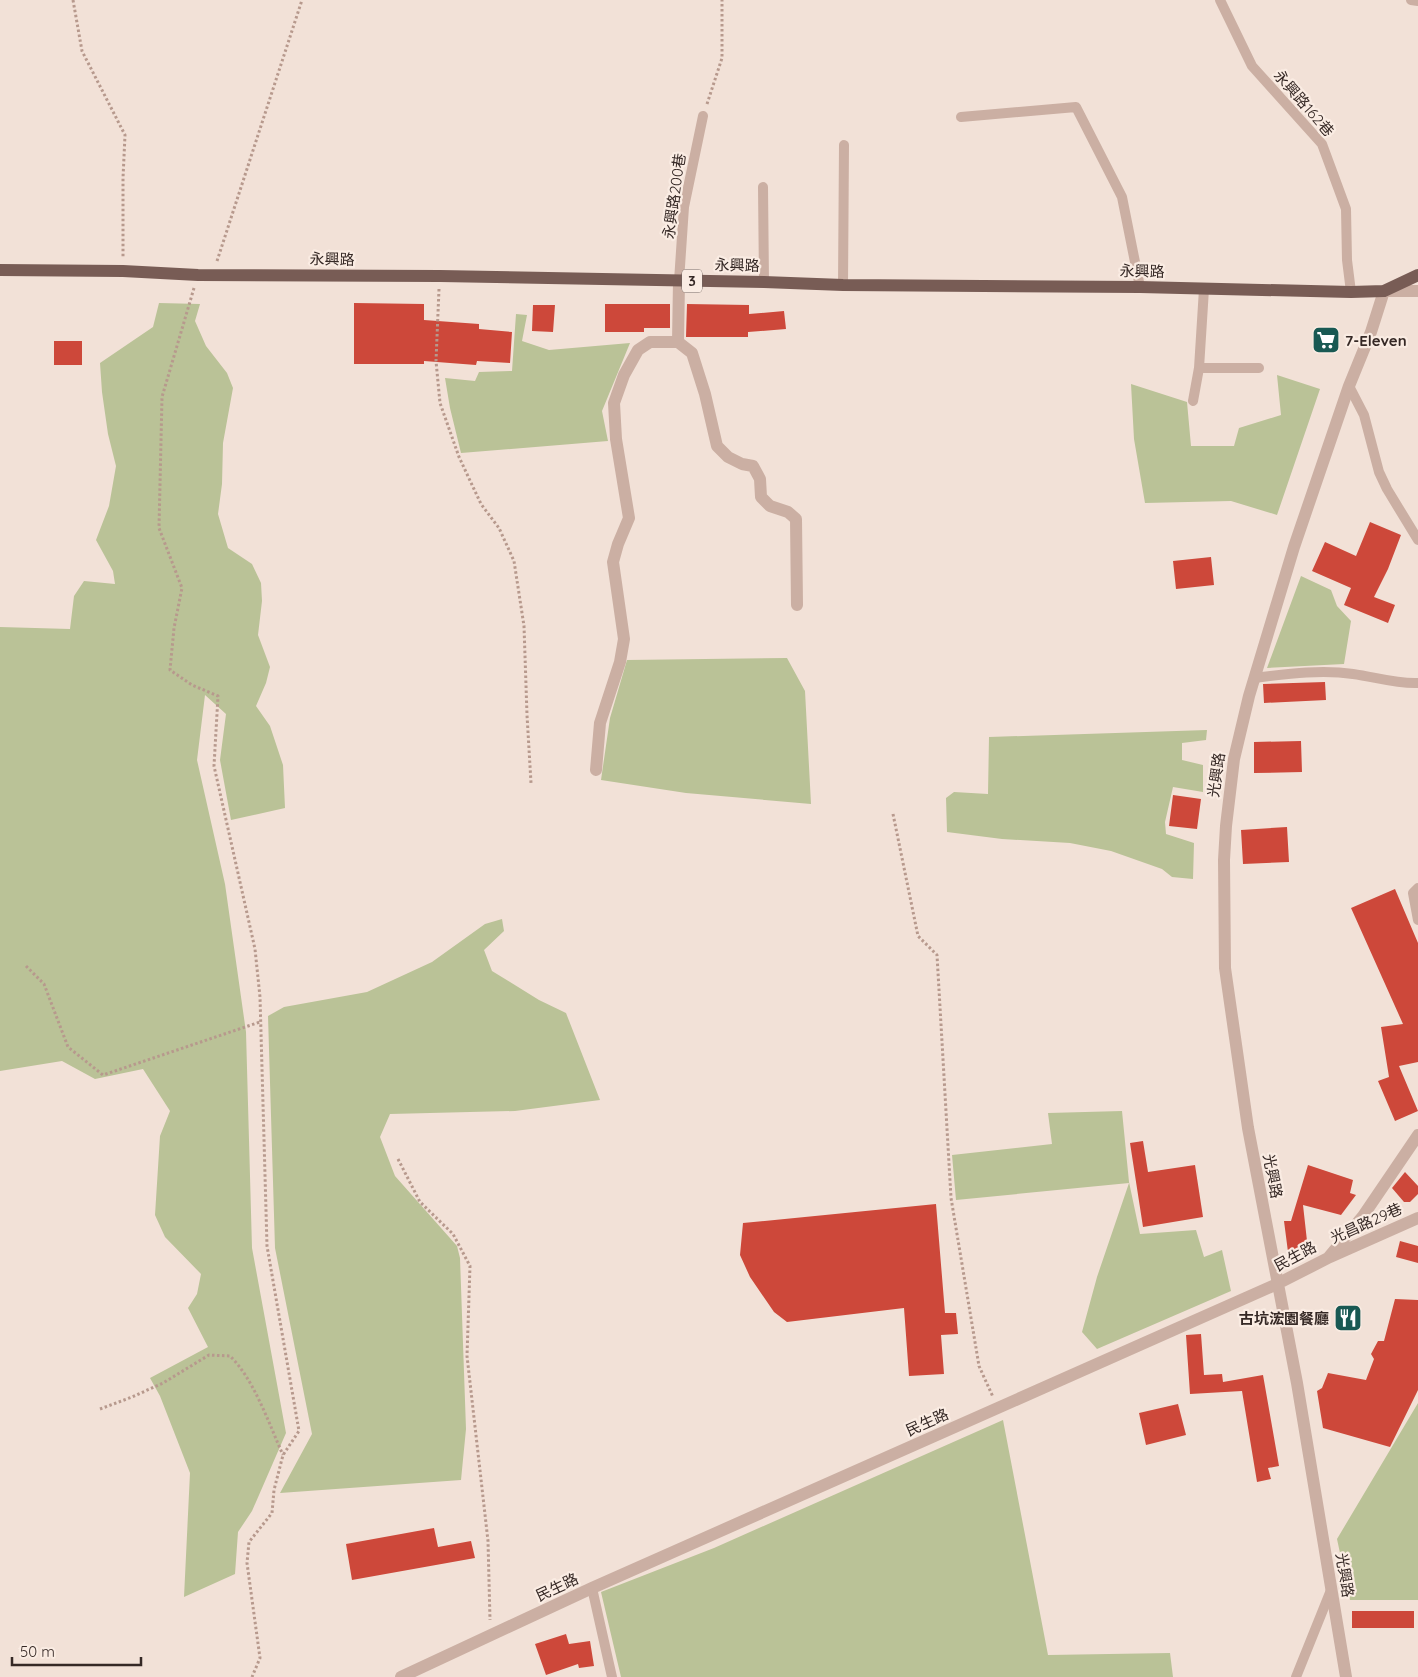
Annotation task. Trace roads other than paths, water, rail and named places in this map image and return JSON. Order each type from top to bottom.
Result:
[{"type":"main road","name":"永興路","points":[[0,270],[123,271],[198,275],[440,276],[843,285],[1384,291]]},
{"type":"main road","name":"3","points":[[1384,291],[1418,275]]},
{"type":"street","points":[[678,342],[679,281]]},
{"type":"street","points":[[1254,678],[1294,547],[1349,386],[1371,332],[1384,291]]},
{"type":"street","name":"永興路","points":[[1384,291],[1418,291]]},
{"type":"street","points":[[596,770],[600,724],[620,662],[624,639],[613,562],[629,518],[616,439],[614,403],[624,375],[638,350],[650,342],[678,342],[692,353],[705,394],[717,446],[728,456],[742,464],[753,466],[760,479],[761,497],[770,506],[788,512],[796,519],[797,605]]},
{"type":"street","name":"光興路","points":[[1254,678],[1234,759],[1226,826],[1224,876],[1225,968],[1248,1128],[1297,1383],[1346,1677]]},
{"type":"street","name":"民生路","points":[[401,1677],[592,1588],[1277,1284],[1328,1258],[1363,1216],[1418,1136]]},
{"type":"street","name":"光昌路29巷","points":[[1328,1258],[1418,1218]]},
{"type":"lane","name":"永興路162巷","points":[[1220,0],[1252,66],[1322,144],[1346,209],[1347,260],[1351,292]]},
{"type":"lane","points":[[1411,0],[1418,1]]},
{"type":"lane","points":[[961,117],[1076,107],[1122,197],[1140,287]]},
{"type":"lane","name":"永興路200巷","points":[[679,281],[684,207],[703,116]]},
{"type":"lane","points":[[843,285],[844,145]]},
{"type":"lane","points":[[763,187],[764,282]]},
{"type":"lane","points":[[1193,401],[1199,368],[1204,289]]},
{"type":"lane","points":[[1199,368],[1259,368]]},
{"type":"lane","points":[[1349,386],[1364,415],[1379,472],[1387,489],[1418,540]]},
{"type":"lane","points":[[1254,678],[1328,672],[1353,674],[1403,683],[1418,683]]},
{"type":"lane","points":[[1418,888],[1413,893],[1418,920]]},
{"type":"lane","points":[[592,1588],[612,1677]]},
{"type":"lane","points":[[1296,1677],[1331,1590]]},
{"type":"place","name":"7-Eleven","points":[[1326,340]]},
{"type":"place","name":"古坑浤園餐廳","points":[[1348,1318]]}]
